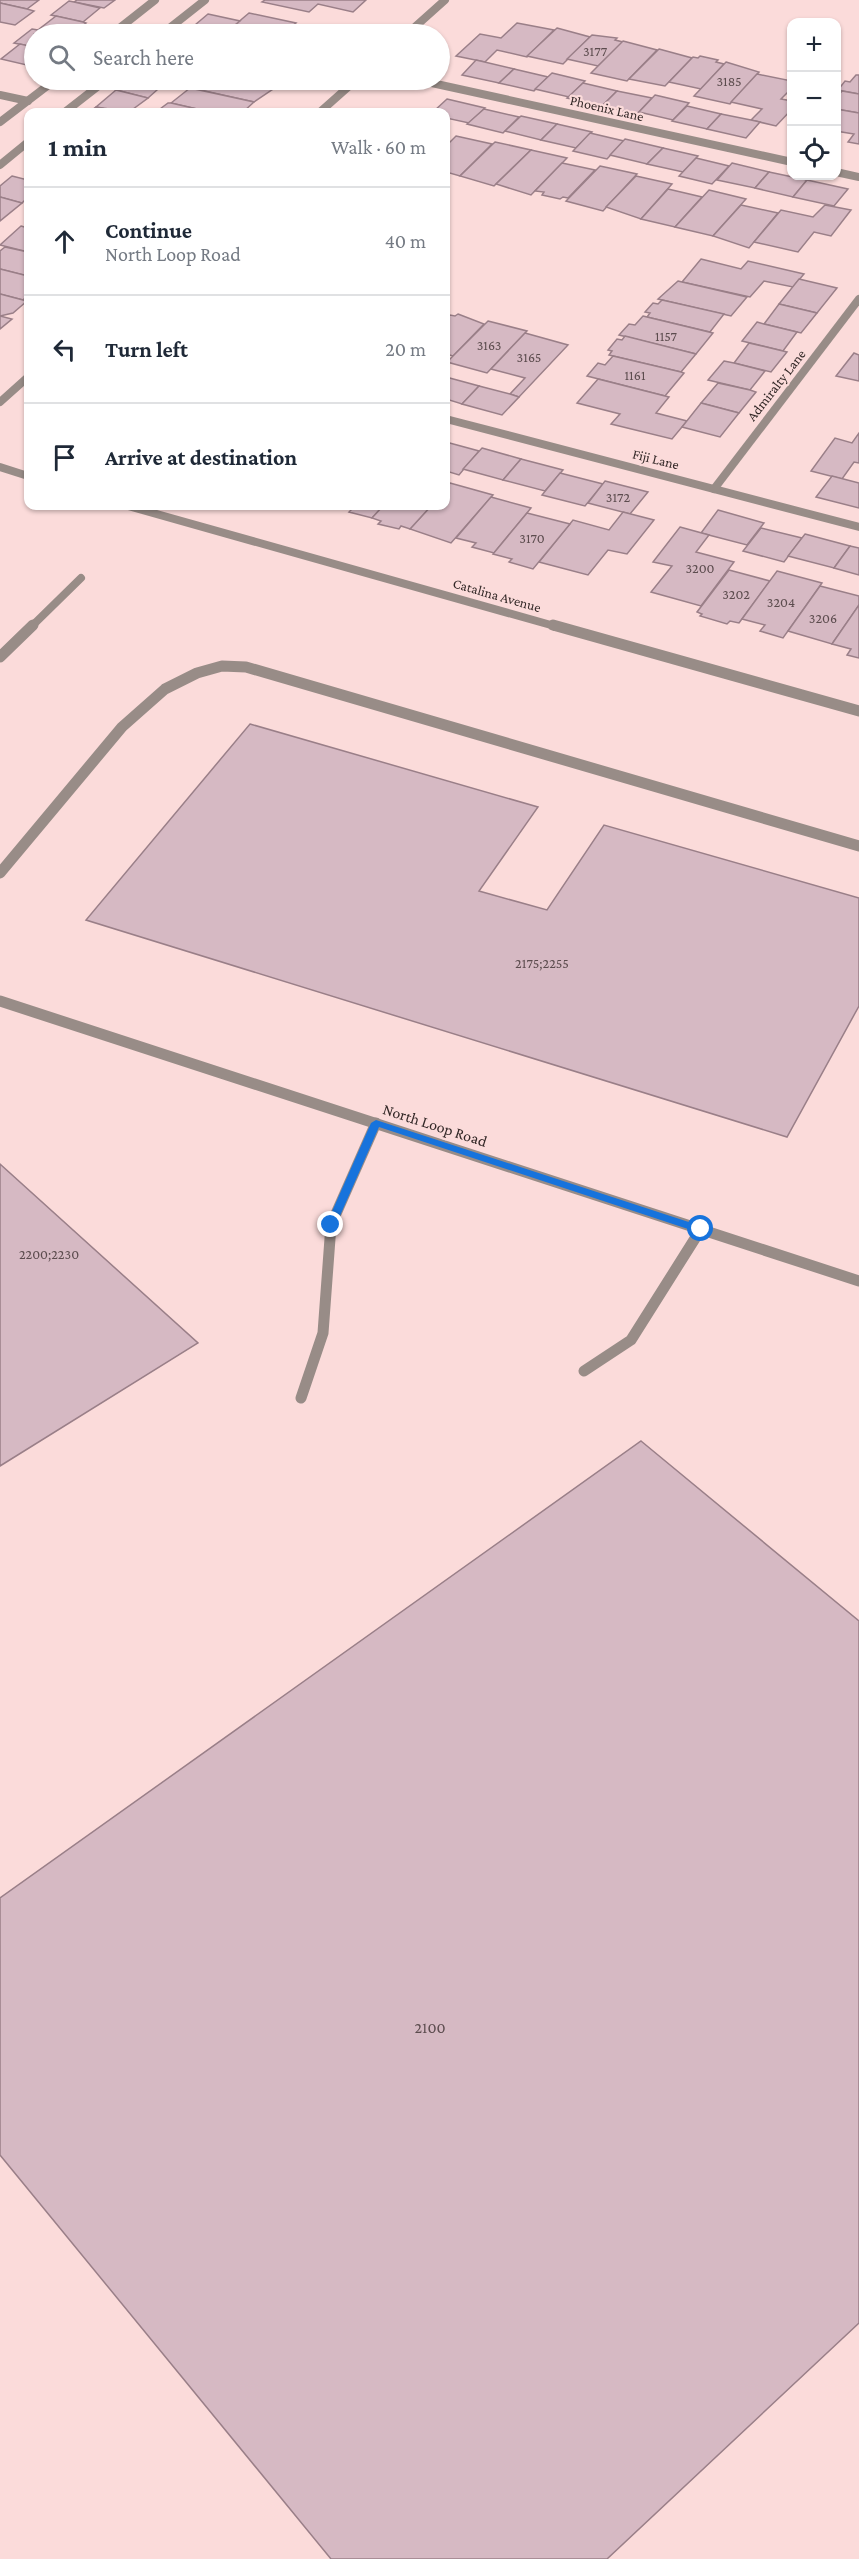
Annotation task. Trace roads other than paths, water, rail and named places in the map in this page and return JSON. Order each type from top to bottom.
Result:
[{"type":"street","points":[[124,24],[155,0]]},
{"type":"street","points":[[175,24],[205,0]]},
{"type":"street","points":[[418,24],[446,0]]},
{"type":"street","name":"Phoenix Lane","points":[[450,87],[787,161]]},
{"type":"street","points":[[0,122],[42,90]]},
{"type":"street","points":[[70,108],[93,90]]},
{"type":"street","points":[[324,108],[345,90]]},
{"type":"street","points":[[0,95],[28,101]]},
{"type":"street","points":[[0,165],[24,147]]},
{"type":"street","points":[[841,173],[859,177]]},
{"type":"street","name":"Admiralty Lane","points":[[714,489],[859,298]]},
{"type":"street","points":[[0,402],[24,381]]},
{"type":"street","name":"Fiji Lane","points":[[450,420],[859,527]]},
{"type":"street","points":[[0,467],[24,475]]},
{"type":"street","name":"Catalina Avenue","points":[[142,510],[859,711]]},
{"type":"street","points":[[0,657],[81,578]]},
{"type":"street","points":[[0,873],[122,726],[165,689],[197,673],[222,666],[246,667],[859,846]]},
{"type":"street","name":"North Loop Road","points":[[0,1001],[859,1281]]},
{"type":"street","points":[[300,1398],[323,1333],[331,1225],[376,1123]]},
{"type":"street","points":[[584,1371],[631,1340],[701,1229]]}]
